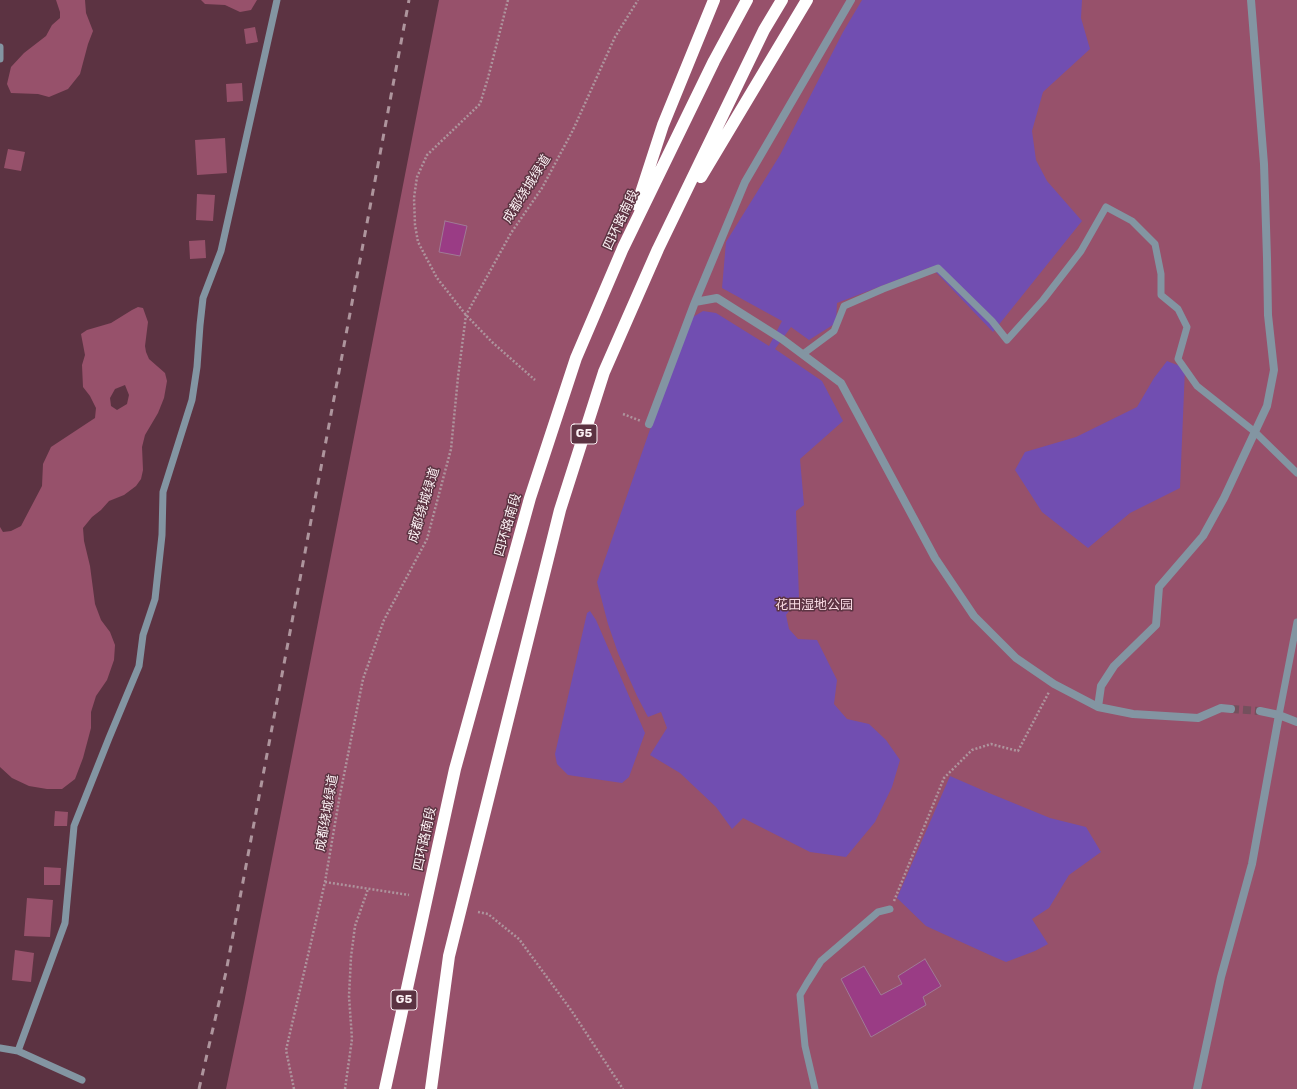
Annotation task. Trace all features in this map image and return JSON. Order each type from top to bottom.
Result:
[{"type":"highway","points":[[623,248],[663,125],[714,0]]},
{"type":"highway","name":"四环路南段","points":[[385,1089],[455,770],[530,498],[576,358],[623,248],[714,61],[747,0]]},
{"type":"highway","name":"G5","points":[[431,1089],[449,956],[560,510],[604,372],[658,249],[764,30],[782,0]]},
{"type":"highway","points":[[658,249],[807,0]]},
{"type":"street","points":[[649,424],[695,302],[745,182],[851,0]]},
{"type":"street","points":[[1098,707],[1101,686],[1114,666],[1156,626],[1159,587],[1204,536],[1224,498],[1267,406],[1274,370],[1268,315],[1268,258],[1264,164],[1251,0]]},
{"type":"street","points":[[695,302],[717,298],[775,334],[841,383],[935,558],[974,616],[1016,658],[1054,684],[1098,707],[1133,714],[1198,718],[1222,708],[1231,709]]},
{"type":"street","points":[[1260,711],[1279,715],[1297,722]]},
{"type":"street","points":[[1197,1089],[1221,977],[1252,864],[1279,715]]},
{"type":"lane","points":[[18,1051],[65,923],[74,826],[139,666],[143,635],[155,599],[162,535],[163,492],[192,400],[197,367],[203,298],[220,251],[277,0]]},
{"type":"lane","points":[[0,47],[0,59]]},
{"type":"lane","points":[[803,354],[834,331],[844,306],[938,268],[992,321],[1007,340],[1043,300],[1081,252],[1106,207],[1132,221],[1155,244],[1161,274],[1161,295],[1178,309],[1187,327],[1178,359],[1196,386],[1255,432],[1297,473]]},
{"type":"lane","points":[[1279,715],[1297,622]]},
{"type":"lane","points":[[815,1089],[805,1046],[800,995],[821,961],[878,912],[890,909]]},
{"type":"lane","points":[[0,1048],[18,1051],[82,1080]]},
{"type":"path","points":[[508,0],[480,104],[427,155],[417,177],[414,198],[414,225],[418,242],[437,278],[466,315],[492,342],[535,380]]},
{"type":"path","name":"成都绕城绿道","points":[[294,1089],[286,1050],[325,882],[340,792],[363,679],[384,620],[427,539],[451,449],[466,315],[511,233],[542,188],[573,130],[615,37],[638,0]]},
{"type":"path","points":[[623,414],[649,424]]},
{"type":"path","points":[[890,909],[944,778],[972,750],[991,744],[1018,750],[1054,684]]},
{"type":"path","points":[[325,882],[408,895]]},
{"type":"path","points":[[345,1089],[352,1039],[350,996],[355,926],[368,889]]},
{"type":"path","points":[[478,912],[488,914],[519,939],[570,1010],[623,1089]]},
{"type":"green space","points":[[56,0],[85,0],[86,13],[93,31],[80,74],[68,89],[49,97],[38,94],[11,93],[7,84],[11,67],[24,53],[46,36],[52,25],[60,18],[60,12]]},
{"type":"green space","points":[[201,0],[257,0],[251,10],[240,12],[225,5],[205,4]]},
{"type":"green space","name":"花田湿地公园","points":[[439,0],[1297,0],[1297,1089],[226,1089]]},
{"type":"green space","points":[[255,27],[258,42],[246,44],[244,29]]},
{"type":"green space","points":[[242,83],[243,101],[227,102],[226,84]]},
{"type":"green space","points":[[225,138],[227,173],[197,175],[195,140]]},
{"type":"green space","points":[[8,149],[25,152],[21,171],[4,168]]},
{"type":"green space","points":[[197,194],[215,195],[213,221],[196,220]]},
{"type":"green space","points":[[205,240],[206,258],[190,259],[189,241]]},
{"type":"green space","points":[[138,307],[143,308],[148,322],[145,346],[146,352],[149,359],[165,373],[167,381],[164,398],[158,413],[145,435],[142,447],[143,470],[141,479],[136,486],[124,495],[109,501],[83,528],[95,604],[101,620],[110,632],[115,645],[114,660],[107,680],[96,696],[91,712],[91,728],[83,758],[75,779],[62,789],[47,789],[29,786],[12,778],[0,767],[0,527],[3,532],[11,531],[21,526],[42,486],[43,464],[51,447],[95,418],[96,408],[90,396],[83,387],[82,365],[85,355],[81,334],[87,330],[111,323]],"holes":[[[125,385],[129,395],[127,404],[117,410],[111,406],[110,398],[115,389]]]},
{"type":"green space","points":[[55,811],[68,812],[67,826],[54,826]]},
{"type":"green space","points":[[44,867],[61,868],[60,885],[44,885]]},
{"type":"green space","points":[[27,898],[53,900],[50,937],[24,936]]},
{"type":"green space","points":[[15,950],[34,953],[31,982],[12,980]]},
{"type":"shaded area","points":[[862,0],[1082,0],[1081,18],[1090,49],[1043,92],[1032,131],[1036,160],[1047,181],[1082,221],[993,332],[931,267],[837,303],[836,323],[809,340],[791,327],[775,349],[822,381],[843,421],[800,459],[804,505],[796,511],[799,598],[786,615],[789,629],[798,639],[817,640],[837,680],[834,704],[847,719],[869,724],[886,740],[900,760],[892,787],[875,822],[846,857],[810,852],[743,818],[732,829],[716,807],[680,773],[650,755],[667,728],[661,712],[648,717],[637,696],[618,653],[608,624],[597,582],[688,320],[703,311],[716,313],[769,346],[782,321],[722,288],[726,242],[780,155],[843,32]]},
{"type":"shaded area","points":[[1167,361],[1185,368],[1180,488],[1130,513],[1088,548],[1042,512],[1015,470],[1025,452],[1076,437],[1137,407],[1154,378]]},
{"type":"shaded area","points":[[590,611],[596,620],[645,733],[629,777],[622,783],[568,775],[557,764],[555,754],[587,613]]},
{"type":"shaded area","points":[[950,776],[1050,818],[1086,827],[1101,852],[1069,875],[1049,908],[1032,919],[1048,944],[1035,951],[1006,962],[926,926],[897,898]]},
{"type":"building","points":[[445,221],[467,226],[460,256],[439,252]]},
{"type":"building","points":[[925,959],[941,986],[923,997],[926,1005],[871,1037],[841,979],[864,966],[881,995],[902,984],[898,976]]},
{"type":"tunnel","points":[[1231,709],[1260,711]]},
{"type":"railway","points":[[199,1089],[226,972],[409,0]]}]
